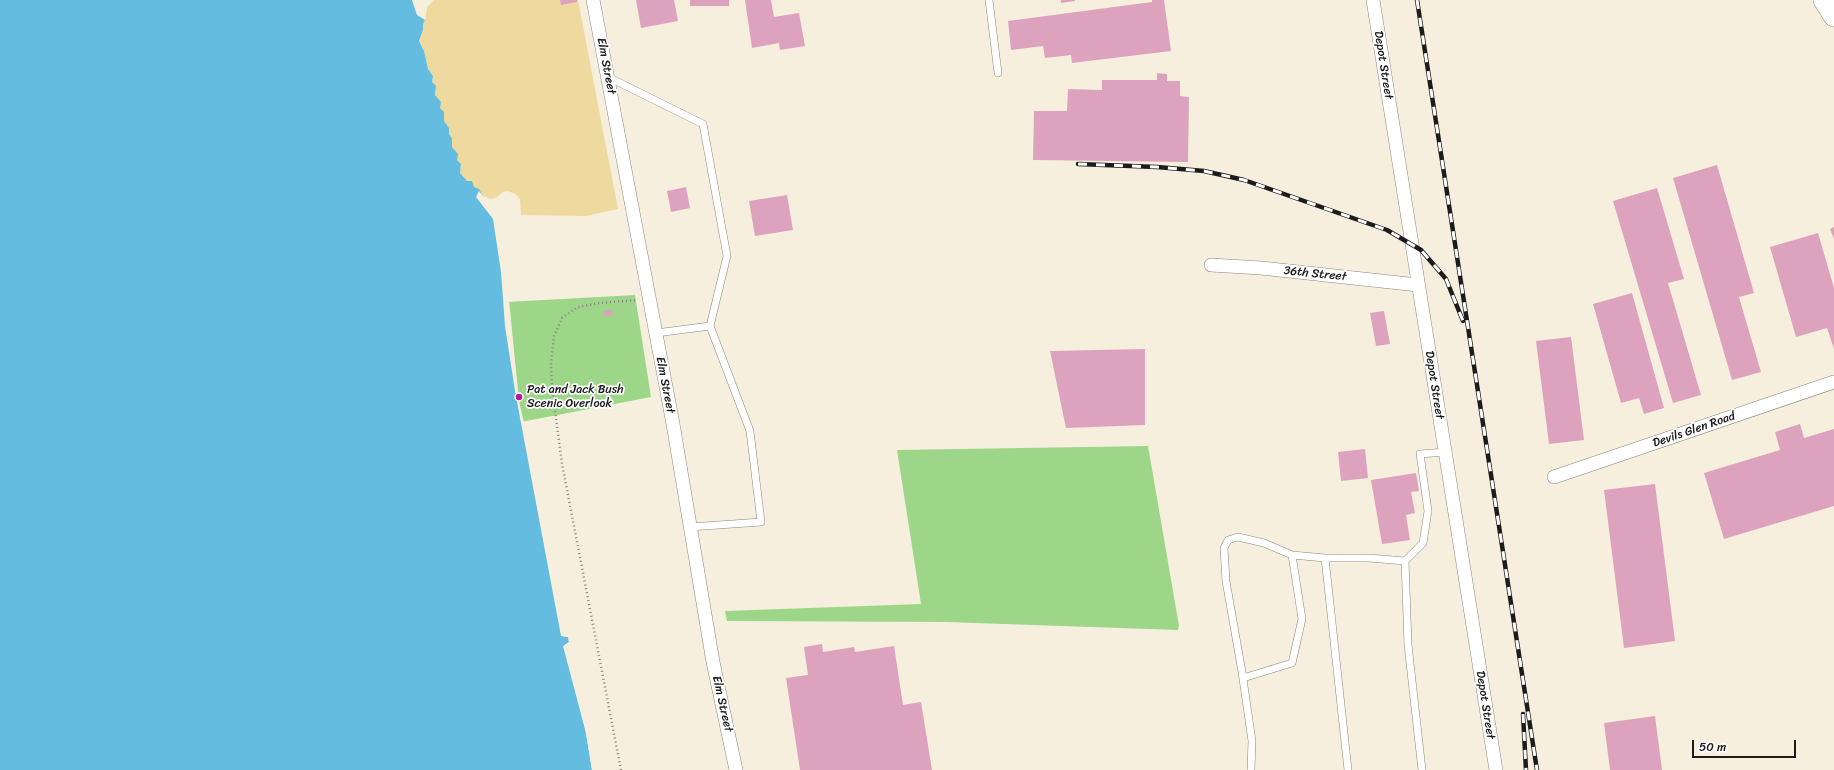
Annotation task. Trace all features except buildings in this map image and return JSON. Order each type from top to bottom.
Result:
[{"type":"main road","points":[[1824,0],[1834,16]]},
{"type":"street","name":"Elm Street","points":[[593,0],[656,333],[713,662],[736,770]]},
{"type":"street","name":"Depot Street","points":[[1373,0],[1496,770]]},
{"type":"street","name":"36th Street","points":[[1211,266],[1261,268],[1418,285]]},
{"type":"street","name":"Devils Glen Road","points":[[1554,477],[1834,382]]},
{"type":"lane","points":[[988,0],[998,73]]},
{"type":"lane","points":[[608,77],[703,124],[727,256],[710,326],[750,431],[762,522],[690,527]]},
{"type":"lane","points":[[656,333],[710,326]]},
{"type":"lane","points":[[1422,770],[1408,645],[1405,561],[1423,543],[1428,511],[1420,454],[1445,452]]},
{"type":"lane","points":[[1251,770],[1252,741],[1243,678],[1226,581],[1224,548],[1228,540],[1238,537],[1264,543],[1292,555],[1325,558],[1369,558],[1405,561]]},
{"type":"lane","points":[[1243,678],[1292,663],[1302,619],[1292,555]]},
{"type":"lane","points":[[1325,558],[1348,770]]},
{"type":"path","points":[[621,770],[562,464],[552,388],[551,363],[554,336],[562,318],[578,307],[600,303],[640,300]]},
{"type":"green space","points":[[635,295],[651,397],[521,422],[514,387],[507,302]]},
{"type":"green space","points":[[1148,446],[1179,626],[1178,630],[946,622],[727,621],[725,611],[921,604],[897,450]]},
{"type":"sand","points":[[434,0],[578,0],[618,209],[586,216],[521,215],[520,199],[515,194],[508,191],[503,192],[496,198],[489,199],[483,196],[463,178],[460,173],[461,164],[457,160],[457,154],[452,147],[452,138],[449,134],[449,128],[444,121],[444,112],[440,108],[435,95],[436,86],[432,82],[433,76],[428,69],[424,51],[419,41],[423,30],[427,7]]},
{"type":"water","points":[[0,0],[420,0],[425,20],[419,41],[424,51],[428,69],[433,76],[432,82],[436,86],[435,95],[441,102],[440,108],[444,112],[444,121],[449,128],[449,134],[452,138],[452,147],[458,154],[457,160],[461,164],[460,173],[467,181],[472,181],[474,187],[479,189],[483,196],[495,206],[517,401],[539,498],[563,636],[568,637],[569,642],[565,645],[586,733],[592,770],[0,770]]},
{"type":"pier","points":[[412,0],[422,0],[426,13],[425,20],[417,15]]},
{"type":"pier","points":[[479,191],[483,196],[488,198],[497,206],[505,259],[519,401],[541,498],[565,634],[570,636],[571,643],[567,646],[588,733],[594,770],[592,770],[586,733],[563,646],[569,642],[568,637],[561,636],[515,391],[505,326],[501,272],[493,219],[476,197]]},
{"type":"railway","points":[[1417,0],[1537,770]]},
{"type":"railway","points":[[1078,164],[1157,167],[1204,171],[1244,180],[1387,230],[1421,250],[1446,279],[1463,321]]},
{"type":"railway","points":[[1523,714],[1526,770]]},
{"type":"place","name":"Pat and Jack Bush Scenic Overlook","points":[[519,397]]}]
